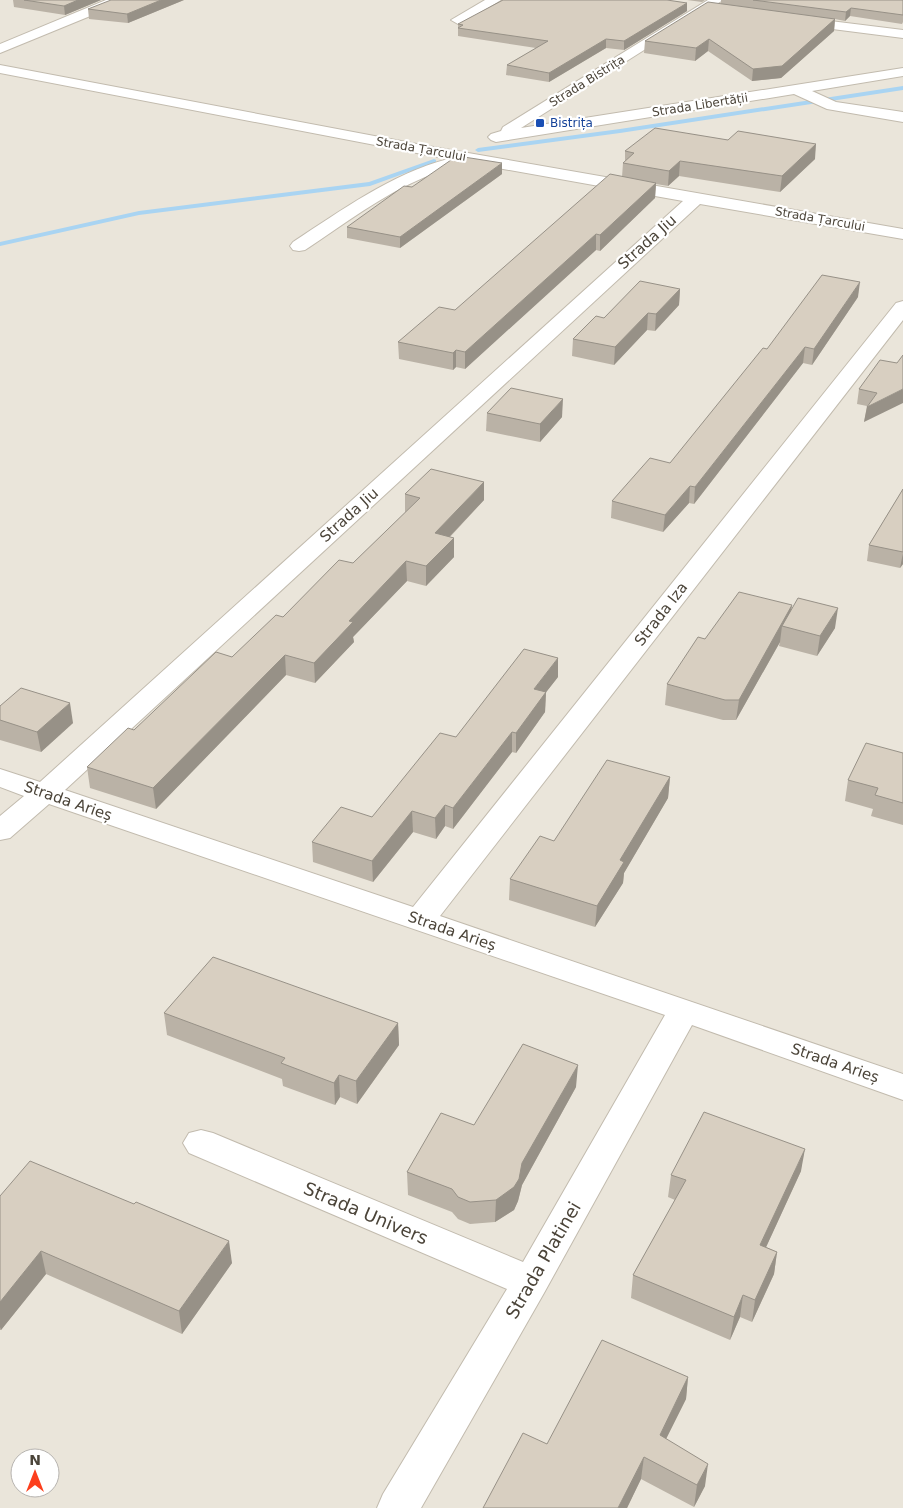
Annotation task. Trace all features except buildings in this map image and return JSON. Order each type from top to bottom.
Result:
[{"type":"street","points":[[0,49],[117,0]]},
{"type":"street","points":[[458,20],[495,0]]},
{"type":"street","points":[[684,6],[704,9]]},
{"type":"street","name":"Strada Bistrița","points":[[478,140],[496,137],[704,9],[720,6]]},
{"type":"street","points":[[789,20],[903,34]]},
{"type":"street","name":"Strada Țarcului","points":[[0,69],[422,150],[903,234]]},
{"type":"street","name":"Strada Libertății","points":[[496,137],[903,72]]},
{"type":"street","points":[[796,89],[832,106],[903,117]]},
{"type":"street","points":[[422,150],[459,143]]},
{"type":"street","points":[[299,246],[399,182],[444,164],[473,158]]},
{"type":"street","name":"Strada Jiu","points":[[0,831],[45,793],[696,198]]},
{"type":"street","name":"Strada Iza","points":[[420,920],[903,307]]},
{"type":"street","name":"Strada Arieș","points":[[0,778],[903,1086]]},
{"type":"street","name":"Strada Platinei","points":[[398,1508],[531,1282],[684,1010]]},
{"type":"street","name":"Strada Univers","points":[[200,1143],[531,1282]]},
{"type":"shaded area","points":[[0,0],[903,0],[903,1508],[0,1508]]},
{"type":"waterway","points":[[478,150],[620,131],[903,88]]},
{"type":"waterway","points":[[0,244],[139,213],[370,184],[434,161]]},
{"type":"place","name":"Bistrița","points":[[540,123]]}]
